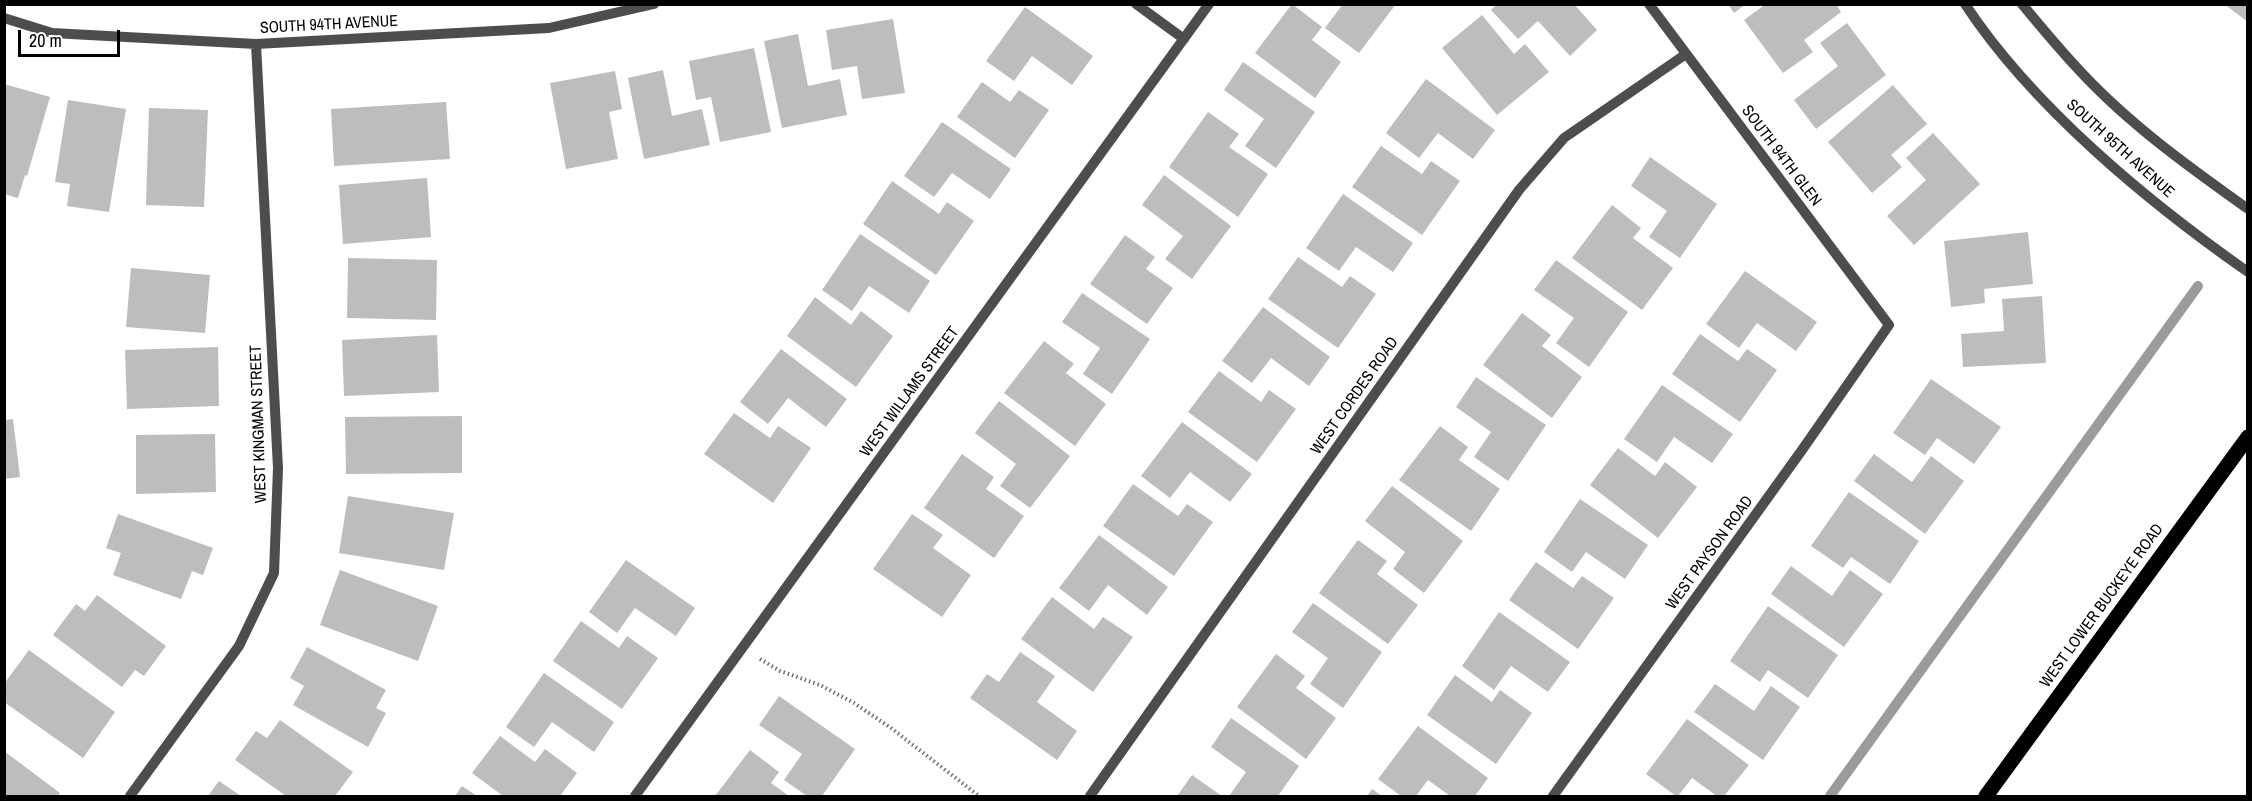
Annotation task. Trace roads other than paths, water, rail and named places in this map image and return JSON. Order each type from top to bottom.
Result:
[{"type":"main road","name":"WEST LOWER BUCKEYE ROAD","points":[[1986,796],[2247,437]]},
{"type":"street","name":"SOUTH 94TH AVENUE","points":[[4,18],[52,33],[256,44],[549,28],[654,4]]},
{"type":"street","points":[[1136,4],[1184,39]]},
{"type":"street","name":"WEST WILLAMS STREET","points":[[635,796],[1209,4]]},
{"type":"street","name":"SOUTH 94TH GLEN","points":[[1650,4],[1889,325]]},
{"type":"street","name":"SOUTH 95TH AVENUE","points":[[1965,4],[1984,33],[2088,144],[2154,200],[2247,272]]},
{"type":"street","name":"SOUTH 95TH AVENUE","points":[[2022,4],[2081,72],[2130,119],[2184,164],[2247,209]]},
{"type":"street","name":"WEST KINGMAN STREET","points":[[130,796],[238,646],[274,573],[278,468],[256,44]]},
{"type":"street","name":"WEST CORDES ROAD","points":[[1090,796],[1519,190],[1564,138],[1686,54]]},
{"type":"street","name":"WEST PAYSON ROAD","points":[[1552,796],[1802,450],[1889,325]]},
{"type":"waterway","points":[[1830,796],[2198,286]]}]
